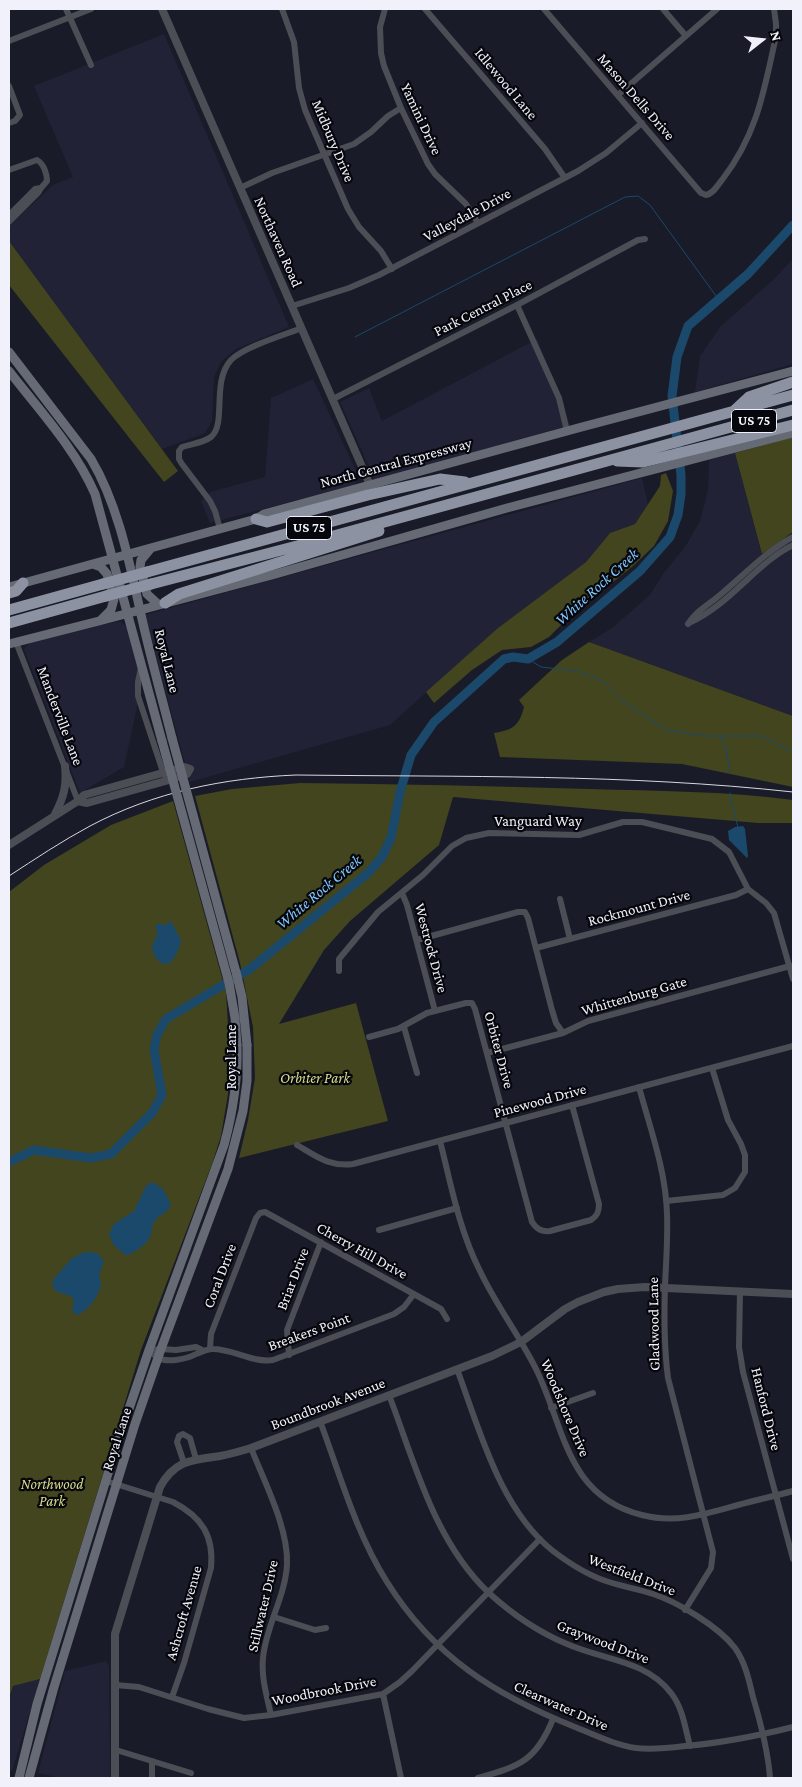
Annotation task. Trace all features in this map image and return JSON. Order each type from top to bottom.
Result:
[{"type":"highway","points":[[734,411],[749,397],[793,382]]},
{"type":"highway","name":"US 75","points":[[9,610],[793,395]]},
{"type":"highway","name":"US 75","points":[[9,623],[793,410]]},
{"type":"highway","points":[[605,461],[643,462],[717,449],[793,425]]},
{"type":"highway","points":[[256,519],[267,522],[368,495],[440,479],[471,483]]},
{"type":"highway","points":[[162,604],[179,594],[390,527],[406,516]]},
{"type":"highway","points":[[9,593],[16,591],[23,583]]},
{"type":"main road","name":"Royal Lane","points":[[9,353],[91,459],[100,475],[128,554],[172,738],[237,976],[242,997],[247,1045],[247,1081],[240,1124],[223,1185],[161,1349],[116,1484],[54,1687],[29,1778]]},
{"type":"main road","name":"Royal Lane","points":[[9,371],[80,464],[93,489],[104,522],[112,558],[229,983],[237,1045],[237,1074],[230,1122],[224,1146],[149,1350],[106,1481],[37,1704],[21,1778]]},
{"type":"main road","name":"North Central Expressway","points":[[9,587],[256,519],[264,514],[793,371]]},
{"type":"main road","points":[[57,434],[66,427]]},
{"type":"main road","points":[[12,643],[317,563],[507,508],[659,468],[717,449],[793,433]]},
{"type":"main road","points":[[151,548],[141,560],[140,566],[147,594],[162,604]]},
{"type":"main road","points":[[92,564],[105,570],[114,600],[112,610],[99,621]]},
{"type":"main road","points":[[230,1122],[240,1124]]},
{"type":"main road","points":[[9,1776],[21,1778]]},
{"type":"street","points":[[66,9],[91,65]]},
{"type":"street","points":[[9,41],[91,9]]},
{"type":"street","name":"Northaven Road","points":[[162,9],[370,485]]},
{"type":"street","name":"Midbury Drive","points":[[282,9],[294,42],[302,101],[324,154],[353,218],[364,234],[386,258],[392,269]]},
{"type":"street","name":"Yamini Drive","points":[[385,9],[380,27],[381,53],[384,66],[401,108],[428,164],[435,174],[466,204],[478,223]]},
{"type":"street","name":"Idlewood Lane","points":[[425,9],[545,149],[565,178]]},
{"type":"street","name":"Mason Dells Drive","points":[[544,9],[701,193],[706,195],[712,193],[737,158],[757,118],[776,36],[774,9]]},
{"type":"street","points":[[663,9],[686,36]]},
{"type":"street","points":[[618,95],[717,9]]},
{"type":"street","points":[[9,86],[20,114],[15,121],[9,123]]},
{"type":"street","points":[[240,188],[272,172],[354,144],[371,132],[388,116],[401,108]]},
{"type":"street","name":"Valleydale Drive","points":[[292,306],[349,288],[392,269],[565,178],[606,153],[642,123]]},
{"type":"street","points":[[9,170],[32,161],[39,161],[47,176],[47,181],[38,193],[9,222]]},
{"type":"street","points":[[9,215],[35,189],[41,188]]},
{"type":"street","name":"Park Central Place","points":[[333,399],[644,239]]},
{"type":"street","points":[[517,305],[559,398],[567,431]]},
{"type":"street","points":[[220,529],[215,511],[179,459],[179,451],[182,447],[210,438],[215,432],[218,423],[221,380],[223,372],[232,359],[243,352],[302,328]]},
{"type":"street","points":[[793,537],[767,559],[696,612],[688,624],[701,618],[722,603],[767,559],[793,545]]},
{"type":"street","name":"Manderville Lane","points":[[12,643],[78,801]]},
{"type":"street","points":[[142,664],[138,682],[138,696],[162,773],[169,780]]},
{"type":"street","points":[[54,815],[66,788],[65,766]]},
{"type":"street","points":[[9,845],[78,801],[84,795],[184,767],[190,769],[186,774],[169,780],[86,802],[78,801]]},
{"type":"street","name":"Vanguard Way","points":[[339,971],[339,958],[378,912],[402,894],[452,846],[466,838],[489,833],[579,836],[623,822],[633,821],[718,842],[733,858],[748,889],[771,909],[779,927],[793,979]]},
{"type":"street","name":"Rockmount Drive","points":[[536,948],[736,895],[748,889]]},
{"type":"street","name":"Westrock Drive","points":[[402,894],[407,904],[436,1011]]},
{"type":"street","points":[[560,899],[570,939]]},
{"type":"street","points":[[417,940],[518,912],[524,912],[536,948],[552,1010],[556,1022],[563,1033]]},
{"type":"street","name":"Whittenburg Gate","points":[[487,1053],[563,1033],[588,1021],[790,966]]},
{"type":"street","name":"Orbiter Drive","points":[[369,1037],[404,1027],[420,1016],[466,1003],[472,1004],[476,1009],[532,1222],[536,1228],[543,1232],[591,1220],[596,1217],[599,1211],[599,1204],[572,1105]]},
{"type":"street","points":[[404,1027],[417,1074]]},
{"type":"street","name":"Pinewood Drive","points":[[297,1145],[327,1162],[343,1165],[353,1164],[793,1046]]},
{"type":"street","points":[[666,1201],[723,1195],[735,1188],[745,1172],[745,1155],[728,1120],[712,1068]]},
{"type":"street","name":"Gladwood Lane","points":[[639,1087],[661,1168],[666,1201],[664,1350],[668,1378],[712,1543],[713,1559],[707,1576],[685,1610]]},
{"type":"street","name":"Woodshore Drive","points":[[440,1141],[457,1208],[479,1270],[540,1379],[566,1447],[580,1472],[595,1489],[614,1504],[630,1512],[654,1518],[676,1519],[704,1515],[793,1491]]},
{"type":"street","points":[[379,1230],[457,1208]]},
{"type":"street","name":"Cherry Hill Drive","points":[[260,1213],[269,1213],[414,1294],[440,1309],[447,1319]]},
{"type":"street","name":"Coral Drive","points":[[210,1349],[211,1334],[256,1218],[260,1213]]},
{"type":"street","name":"Briar Drive","points":[[289,1355],[286,1337],[289,1322],[321,1242]]},
{"type":"street","name":"Boundbrook Avenue","points":[[115,1778],[115,1634],[157,1497],[165,1479],[176,1467],[184,1462],[232,1454],[251,1448],[504,1351],[521,1342],[566,1309],[590,1297],[618,1289],[638,1287],[793,1294]]},
{"type":"street","name":"Hanford Drive","points":[[740,1291],[739,1347],[743,1372],[793,1559]]},
{"type":"street","name":"Breakers Point","points":[[158,1358],[182,1358],[210,1349],[225,1350],[265,1361],[289,1355],[394,1314],[404,1308],[414,1294]]},
{"type":"street","name":"Breakers Point","points":[[149,1350],[176,1350],[196,1347],[202,1350]]},
{"type":"street","points":[[149,1350],[158,1358]]},
{"type":"street","name":"Westfield Drive","points":[[457,1369],[498,1477],[521,1517],[540,1539],[572,1565],[593,1576],[656,1595],[685,1610],[715,1628],[736,1648],[746,1671],[764,1735],[768,1752],[770,1778]]},
{"type":"street","points":[[551,1408],[593,1394]]},
{"type":"street","name":"Graywood Drive","points":[[389,1395],[437,1520],[458,1555],[488,1592],[526,1623],[546,1634],[590,1653],[643,1668],[653,1675],[677,1702],[690,1746]]},
{"type":"street","name":"Clearwater Drive","points":[[320,1421],[360,1529],[387,1581],[411,1615],[437,1644],[466,1669],[495,1689],[513,1700],[553,1719],[624,1746],[638,1748],[690,1746],[726,1742],[793,1727]]},
{"type":"street","points":[[184,1462],[177,1442],[179,1436],[183,1434],[190,1438],[196,1459]]},
{"type":"street","name":"Stillwater Drive","points":[[251,1448],[280,1524],[285,1542],[287,1565],[263,1657],[264,1679],[270,1715]]},
{"type":"street","name":"Ashcroft Avenue","points":[[106,1481],[173,1502],[189,1511],[207,1534],[212,1555],[211,1568],[172,1697]]},
{"type":"street","name":"Woodbrook Drive","points":[[114,1685],[139,1687],[244,1718],[383,1694],[400,1682],[540,1539]]},
{"type":"street","points":[[274,1617],[315,1630],[326,1628]]},
{"type":"street","points":[[383,1694],[401,1778]]},
{"type":"street","points":[[478,1778],[516,1765],[530,1756],[546,1737],[553,1719]]},
{"type":"street","points":[[116,1750],[191,1773]]},
{"type":"street","points":[[152,1761],[152,1778]]},
{"type":"shaded area","points":[[164,34],[289,327],[236,349],[221,362],[214,377],[212,421],[205,433],[162,449],[9,241],[9,226],[53,185],[73,177],[34,86]]},
{"type":"shaded area","points":[[793,259],[793,364],[695,392],[700,356],[721,326],[773,280]]},
{"type":"shaded area","points":[[537,339],[570,425],[375,480],[340,402],[369,388],[382,421]]},
{"type":"shaded area","points":[[313,379],[359,477],[354,485],[210,523],[201,501],[210,492],[265,477],[271,398]]},
{"type":"shaded area","points":[[735,453],[765,567],[793,548],[793,716],[589,642],[612,628],[650,595],[663,574],[685,547],[700,521],[708,490],[709,460]]},
{"type":"shaded area","points":[[642,478],[648,505],[635,524],[610,533],[586,562],[498,628],[390,725],[190,782],[145,615]]},
{"type":"shaded area","points":[[121,622],[127,627],[143,680],[124,767],[80,793],[24,649],[30,643]]},
{"type":"shaded area","points":[[106,1661],[109,1666],[110,1778],[61,1778],[38,1773],[65,1671]]},
{"type":"shaded area","points":[[40,1679],[12,1771],[9,1770],[9,1698],[13,1686]]},
{"type":"green space","points":[[9,241],[178,471],[164,482],[9,285]]},
{"type":"green space","points":[[793,437],[793,532],[762,554],[735,453]]},
{"type":"green space","points":[[666,473],[673,491],[668,521],[654,546],[633,566],[566,620],[549,637],[531,647],[502,650],[472,670],[434,703],[426,692],[498,628],[586,562],[610,533],[635,524],[660,486],[661,475]]},
{"type":"green space","points":[[589,642],[793,716],[793,787],[682,764],[500,757],[494,733],[511,728],[517,723],[524,707],[519,700],[562,660]]},
{"type":"green space","name":"Orbiter Park","points":[[300,783],[666,791],[742,795],[793,800],[793,823],[758,823],[453,797],[439,845],[350,921],[324,950],[279,1024],[356,1003],[388,1121],[239,1158],[255,1078],[253,1027],[240,963],[195,796],[232,789]]},
{"type":"green space","name":"Northwood Park","points":[[173,801],[226,992],[230,1059],[228,1094],[221,1136],[141,1350],[40,1679],[13,1686],[9,1698],[9,892],[44,865],[111,825]]},
{"type":"water","points":[[743,826],[745,829],[747,858],[729,840],[728,831],[735,827]]},
{"type":"water","points":[[169,921],[181,940],[176,955],[166,964],[157,959],[152,948],[158,932],[155,927],[159,923],[165,926]]},
{"type":"water","points":[[152,1182],[163,1189],[171,1204],[168,1210],[157,1218],[152,1227],[150,1237],[146,1242],[135,1251],[125,1255],[113,1244],[109,1234],[114,1224],[134,1211],[145,1188]]},
{"type":"water","points":[[86,1252],[97,1253],[104,1261],[99,1274],[101,1284],[92,1303],[85,1311],[76,1315],[72,1310],[73,1298],[56,1291],[53,1287],[53,1280],[72,1258]]},
{"type":"waterway","points":[[355,337],[625,197],[638,196],[650,205],[719,300]]},
{"type":"waterway","name":"White Rock Creek","points":[[9,1162],[34,1150],[91,1158],[111,1154],[152,1113],[162,1095],[154,1050],[157,1035],[166,1019],[250,969],[368,873],[382,857],[391,838],[400,792],[411,755],[434,722],[504,659],[513,657],[528,659],[557,642],[640,571],[670,537],[678,515],[681,494],[681,475],[672,396],[677,357],[688,326],[748,274],[793,225]]},
{"type":"waterway","points":[[528,659],[541,667],[577,671],[603,681],[621,700],[666,730],[703,736],[762,736],[793,752]]},
{"type":"waterway","points":[[721,737],[726,748],[730,772]]},
{"type":"waterway","points":[[730,793],[738,827]]},
{"type":"tram line","points":[[9,876],[69,838],[114,814],[164,796],[216,783],[242,779],[296,775],[607,779],[731,786],[793,792]]}]
